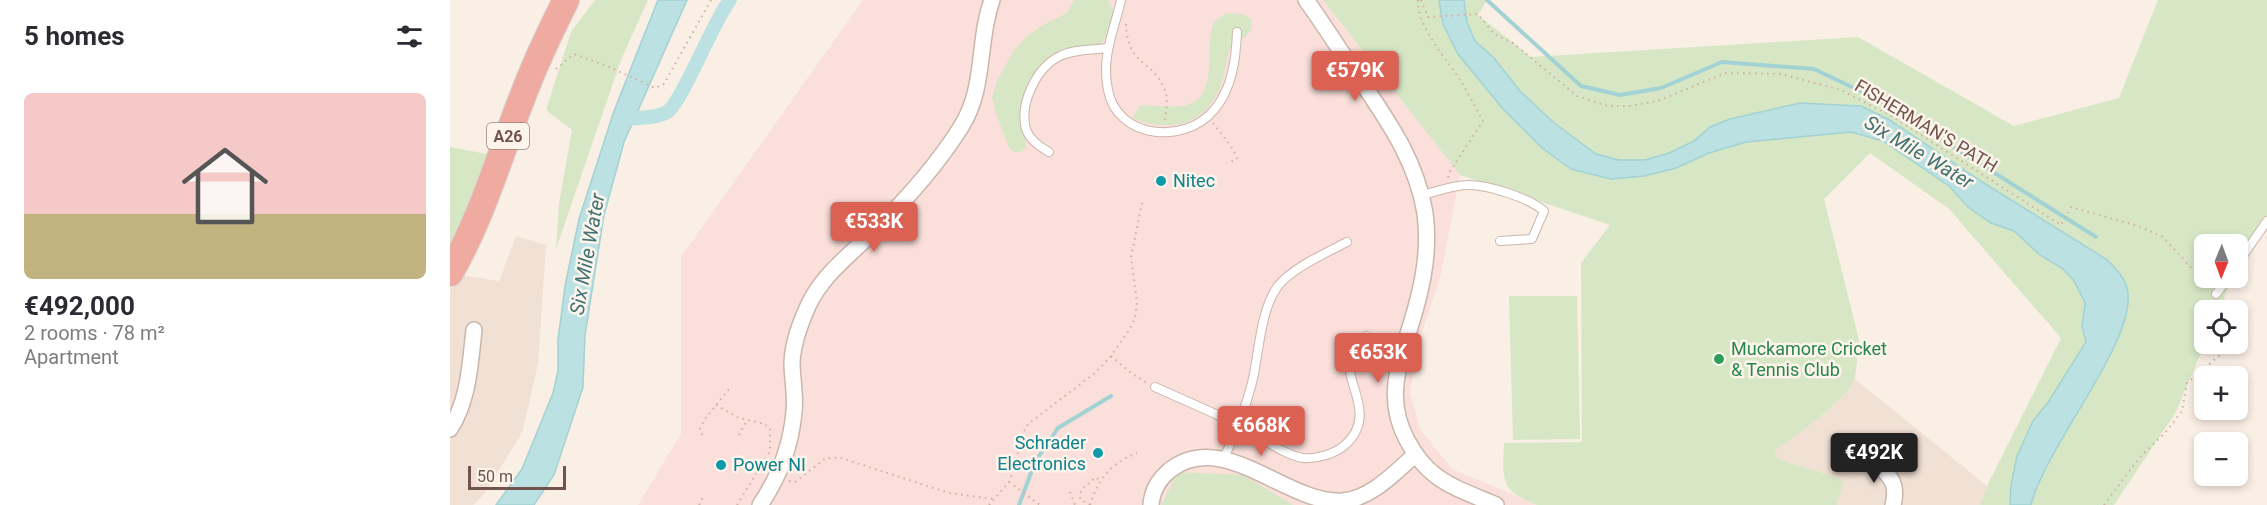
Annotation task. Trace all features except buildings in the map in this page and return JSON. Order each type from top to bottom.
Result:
[{"type":"highway","name":"A26","points":[[450,273],[477,218],[524,91],[566,0]]},
{"type":"street","points":[[760,505],[777,477],[789,442],[794,411],[794,350],[807,309],[827,277],[912,191],[962,125],[968,114],[978,81],[986,22],[992,0]]},
{"type":"street","points":[[1306,0],[1395,131],[1411,162],[1422,195],[1427,234],[1422,281],[1399,364],[1394,399],[1400,426],[1415,455],[1435,475],[1496,505]]},
{"type":"street","points":[[450,429],[460,414],[474,330]]},
{"type":"street","points":[[1151,505],[1159,481],[1183,462],[1201,458],[1222,460],[1316,499],[1342,501],[1356,499],[1377,488],[1415,455]]},
{"type":"street","points":[[1873,459],[1891,478],[1895,486],[1896,494],[1893,505]]},
{"type":"lane","points":[[1121,0],[1107,48],[1107,88],[1117,111],[1130,124],[1166,133],[1191,128],[1208,116],[1219,103],[1228,84],[1235,58],[1237,32]]},
{"type":"lane","points":[[1048,152],[1032,139],[1027,129],[1026,107],[1032,87],[1047,65],[1061,55],[1107,48]]},
{"type":"lane","points":[[1422,195],[1471,185],[1535,204],[1544,211],[1532,239],[1500,241]]},
{"type":"lane","points":[[2248,249],[2267,221]]},
{"type":"lane","points":[[1222,460],[1239,425],[1252,384],[1266,317],[1278,286],[1297,270],[1347,242]]},
{"type":"lane","points":[[2216,294],[2220,288]]},
{"type":"lane","points":[[1155,387],[1239,425],[1300,457],[1323,456],[1343,447],[1357,430],[1360,401],[1349,374],[1350,354],[1356,343],[1367,336]]},
{"type":"path","points":[[556,69],[574,54],[655,88],[664,84],[711,0]]},
{"type":"path","points":[[1420,0],[1418,9],[1436,45],[1461,82],[1483,121],[1449,173],[1447,189]]},
{"type":"path","name":"FISHERMAN'S PATH","points":[[1420,0],[1428,17],[1478,14],[1494,34],[1513,43],[1577,96],[1607,106],[1630,106],[1658,101],[1725,74],[1781,74],[1841,90],[1893,117],[2061,225],[2071,207],[2138,226],[2163,237],[2216,294]]},
{"type":"path","points":[[1126,17],[1128,41],[1132,54],[1158,78],[1164,88],[1167,97],[1166,133]]},
{"type":"path","points":[[1208,116],[1233,149],[1237,159],[1227,163]]},
{"type":"path","points":[[989,505],[1009,482],[1021,437],[1028,424],[1095,373],[1121,343],[1135,318],[1137,303],[1131,257],[1142,202]]},
{"type":"path","points":[[2104,505],[2133,466],[2165,433],[2182,411],[2187,383],[2221,354]]},
{"type":"path","points":[[1111,356],[1131,373],[1155,387]]},
{"type":"path","points":[[702,435],[700,429],[729,389]]},
{"type":"path","points":[[716,405],[739,418],[765,424],[770,429],[770,451],[737,505]]},
{"type":"path","points":[[739,435],[747,420]]},
{"type":"path","points":[[1100,481],[1096,477],[1081,490],[1080,499],[1090,505],[1108,469],[1123,458],[1137,453]]},
{"type":"path","points":[[783,479],[795,482],[826,458],[841,458],[949,493],[994,500]]},
{"type":"path","points":[[1009,482],[1040,505]]},
{"type":"path","points":[[1070,492],[1075,505]]},
{"type":"path","points":[[699,505],[704,495]]},
{"type":"shaded area","points":[[863,0],[1323,0],[1460,175],[1440,278],[1419,341],[1410,394],[1420,429],[1452,469],[1537,505],[638,505],[681,434],[681,257]]},
{"type":"shaded area","points":[[516,236],[546,245],[538,364],[522,433],[484,494],[473,505],[450,505],[450,290],[460,275],[499,281]]},
{"type":"shaded area","points":[[1855,379],[1987,486],[1980,505],[1837,505],[1843,480],[1778,459],[1773,451],[1817,420],[1847,392]]},
{"type":"green space","points":[[595,0],[648,0],[621,60],[556,249],[559,203],[572,130],[546,110],[571,32]]},
{"type":"green space","points":[[1074,0],[1108,0],[1115,14],[1110,30],[1099,47],[1067,55],[1043,72],[1036,82],[1028,107],[1026,148],[1021,152],[1014,152],[1009,148],[992,97],[998,79],[1014,50],[1027,36],[1067,13]]},
{"type":"green space","points":[[1323,0],[1487,0],[1478,15],[1531,57],[1858,37],[2014,126],[2119,98],[2158,0],[2267,0],[2267,220],[2248,250],[2248,234],[2194,234],[2194,288],[2229,288],[2223,300],[2194,300],[2194,354],[2200,354],[2176,412],[2114,505],[1980,505],[1987,486],[2061,338],[1949,209],[1870,153],[1824,199],[1859,340],[1855,379],[1847,392],[1817,420],[1774,451],[1778,459],[1844,480],[1837,505],[1537,505],[1525,500],[1510,489],[1506,482],[1503,466],[1504,443],[1582,442],[1581,263],[1610,225],[1460,175]]},
{"type":"green space","points":[[1227,13],[1243,14],[1251,19],[1252,28],[1245,38],[1235,39],[1232,43],[1221,85],[1205,110],[1198,116],[1180,124],[1150,124],[1133,117],[1139,106],[1180,106],[1197,100],[1204,92],[1208,80],[1211,30],[1215,21]]},
{"type":"green space","points":[[450,147],[487,154],[456,235],[450,243]]},
{"type":"green space","points":[[1509,296],[1577,296],[1580,439],[1513,440]]},
{"type":"green space","points":[[1178,472],[1243,475],[1293,505],[1161,505]]},
{"type":"water","name":"Six Mile Water","points":[[658,0],[687,0],[624,142],[604,215],[585,335],[583,387],[554,475],[534,505],[496,505],[522,469],[553,393],[558,371],[558,340],[565,286],[579,219],[614,111]]},
{"type":"water","name":"Six Mile Water","points":[[1439,0],[1464,0],[1467,22],[1475,41],[1494,58],[1520,91],[1553,122],[1596,154],[1619,160],[1645,160],[1669,153],[1694,141],[1710,127],[1730,119],[1800,103],[1861,106],[1888,119],[1984,183],[2106,259],[2126,284],[2127,309],[2119,335],[2106,363],[2054,453],[2031,505],[2010,505],[2011,485],[2017,456],[2033,421],[2049,401],[2086,342],[2082,327],[2085,303],[2074,281],[2063,269],[2040,255],[2014,231],[1991,223],[1968,207],[1949,186],[1883,141],[1851,132],[1746,142],[1709,153],[1676,168],[1644,176],[1611,179],[1571,169],[1542,148],[1503,109],[1458,54],[1443,24]]},
{"type":"waterway","points":[[621,119],[644,118],[667,112],[681,94],[730,0]]},
{"type":"waterway","name":"Six Mile Water","points":[[1487,0],[1581,86],[1620,95],[1661,88],[1722,62],[1814,69],[1879,100],[2096,237]]},
{"type":"waterway","points":[[1019,505],[1035,462],[1058,428],[1111,396]]},
{"type":"place","name":"Nitec","points":[[1161,181]]},
{"type":"place","name":"Muckamore Cricket & Tennis Club","points":[[1719,359]]},
{"type":"place","name":"Schrader Electronics","points":[[1098,453]]},
{"type":"place","name":"Power NI","points":[[721,465]]}]
